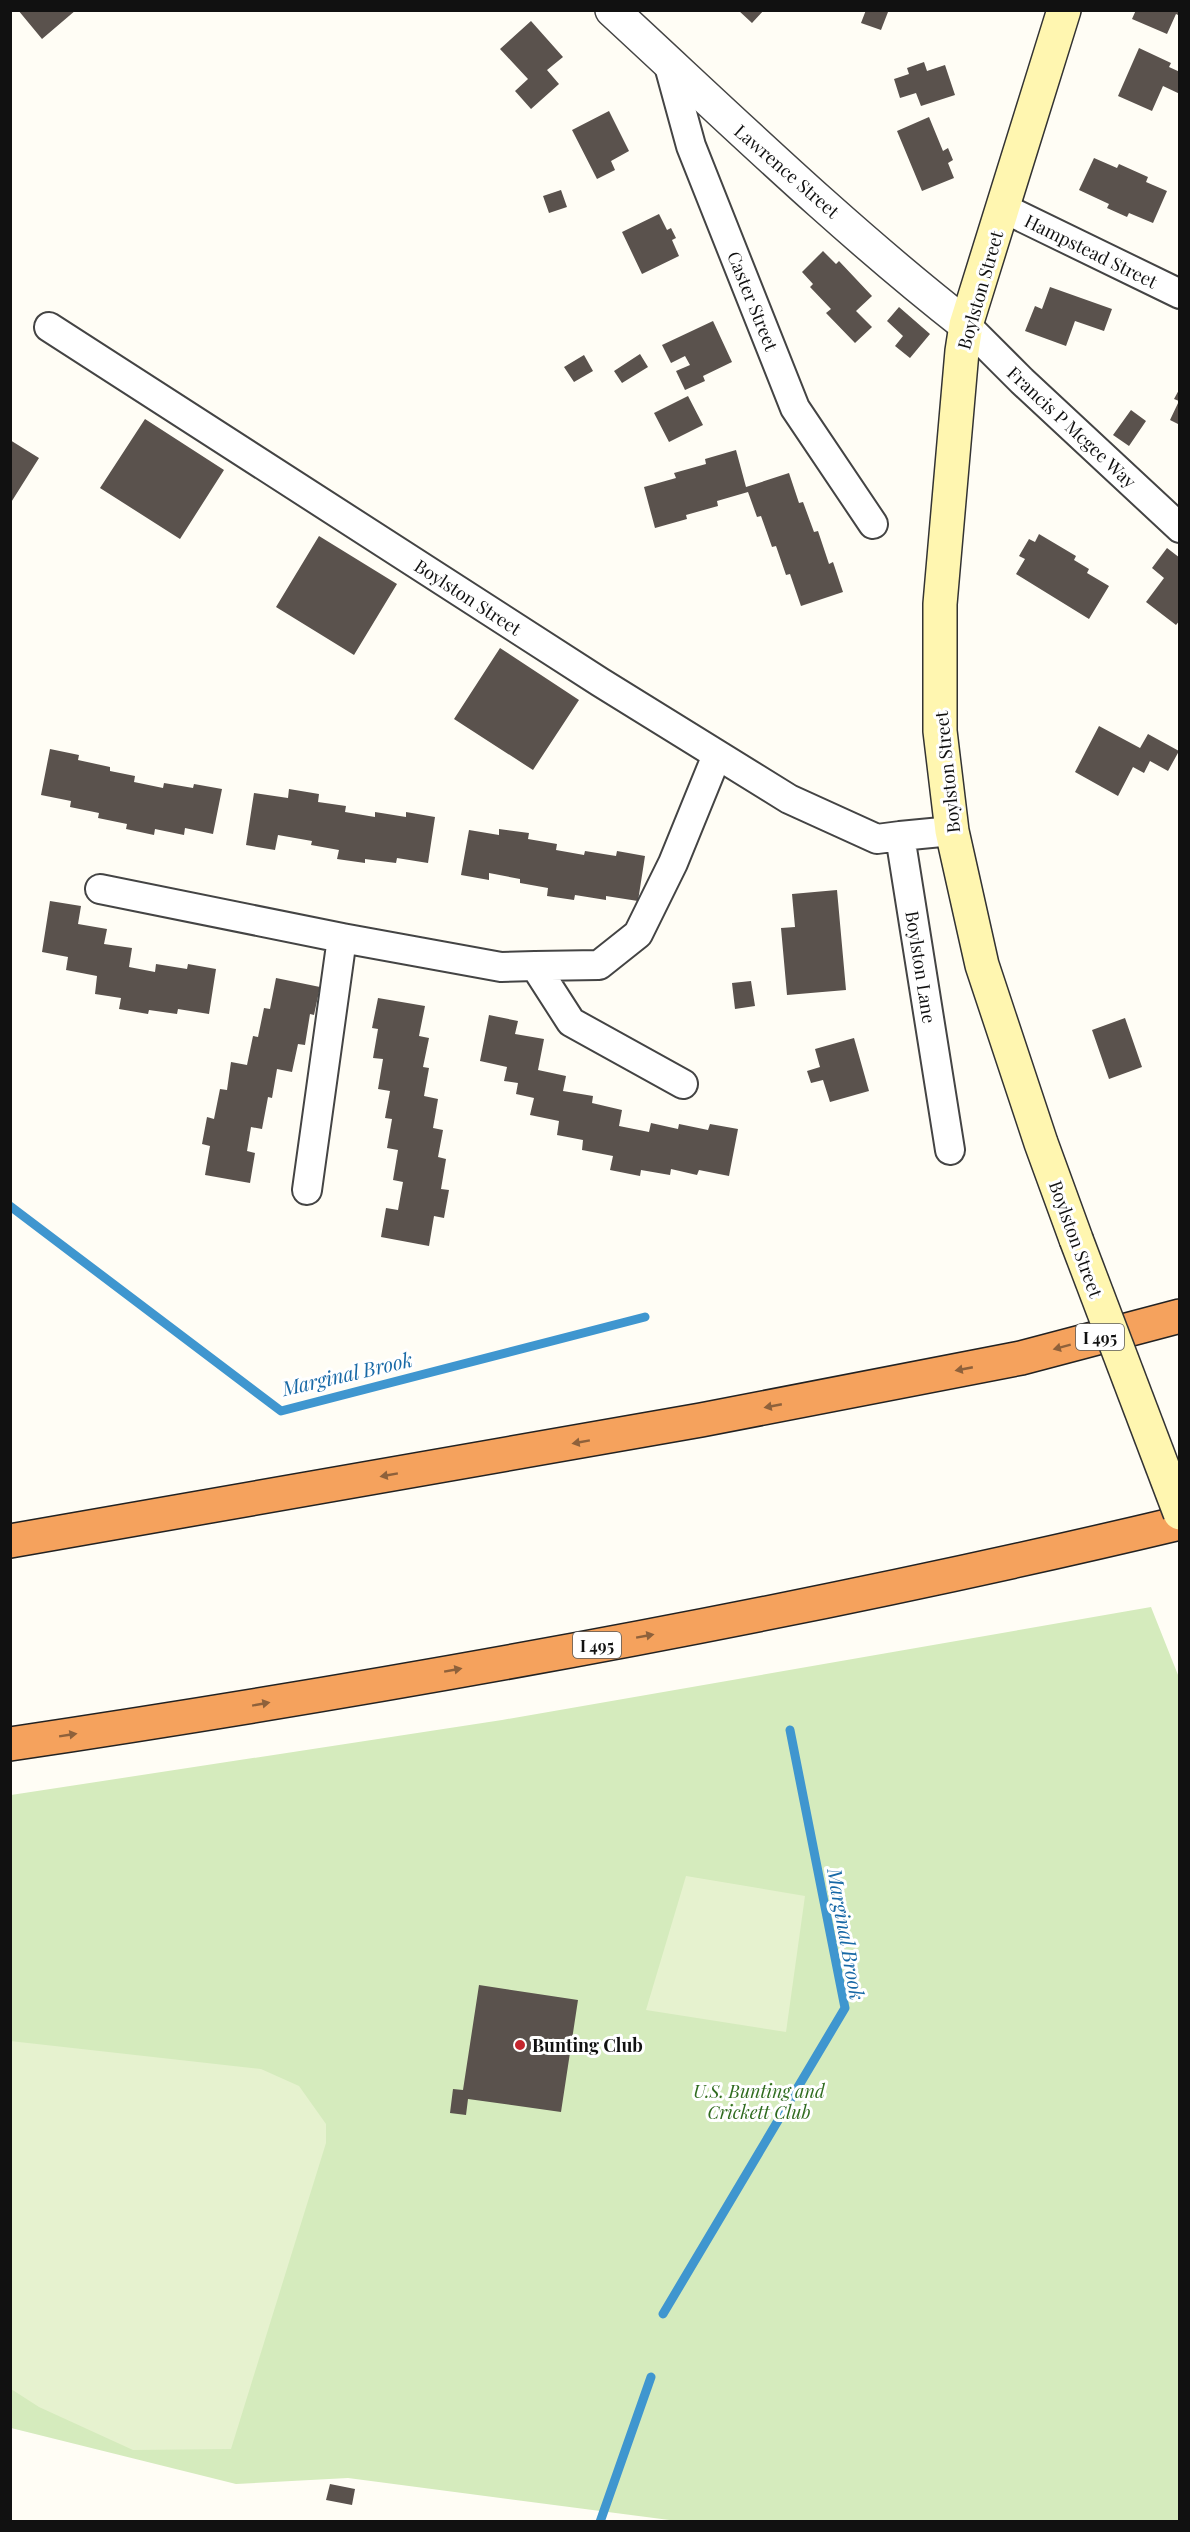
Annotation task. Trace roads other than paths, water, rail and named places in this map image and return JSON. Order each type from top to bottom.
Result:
[{"type":"highway","name":"I 495","points":[[10,1541],[712,1418],[1022,1358],[1179,1316]]},
{"type":"highway","name":"I 495","points":[[10,1744],[227,1710],[740,1619],[1036,1557],[1179,1523]]},
{"type":"main road","name":"Boylston Street","points":[[1064,10],[966,325],[960,363],[940,590],[940,731],[952,831],[982,965],[1041,1143],[1179,1513]]},
{"type":"street","name":"Lawrence Street","points":[[612,10],[729,120],[924,292],[966,325]]},
{"type":"street","name":"Caster Street","points":[[668,62],[691,146],[795,408],[873,524]]},
{"type":"street","name":"Hampstead Street","points":[[1003,208],[1179,294]]},
{"type":"street","name":"Francis P Mcgee Way","points":[[966,325],[1022,381],[1179,528]]},
{"type":"street","name":"Boylston Street","points":[[49,327],[717,755],[789,798],[877,838],[900,836]]},
{"type":"street","points":[[100,889],[342,938],[501,967],[599,965],[638,934],[673,863],[717,755]]},
{"type":"street","points":[[900,836],[952,831]]},
{"type":"street","name":"Boylston Lane","points":[[900,836],[950,1150]]},
{"type":"street","points":[[307,1190],[342,938]]},
{"type":"street","points":[[536,966],[571,1022],[683,1084]]},
{"type":"waterway","name":"Marginal Brook","points":[[10,1206],[281,1411],[645,1317]]},
{"type":"waterway","name":"Marginal Brook","points":[[663,2314],[845,2008],[790,1730]]},
{"type":"waterway","name":"Marginal Brook","points":[[600,2522],[651,2377]]},
{"type":"place","name":"Bunting Club","points":[[520,2045]]},
{"type":"park label","name":"U.S. Bunting and Crickett Club","points":[[759,2101]]}]
